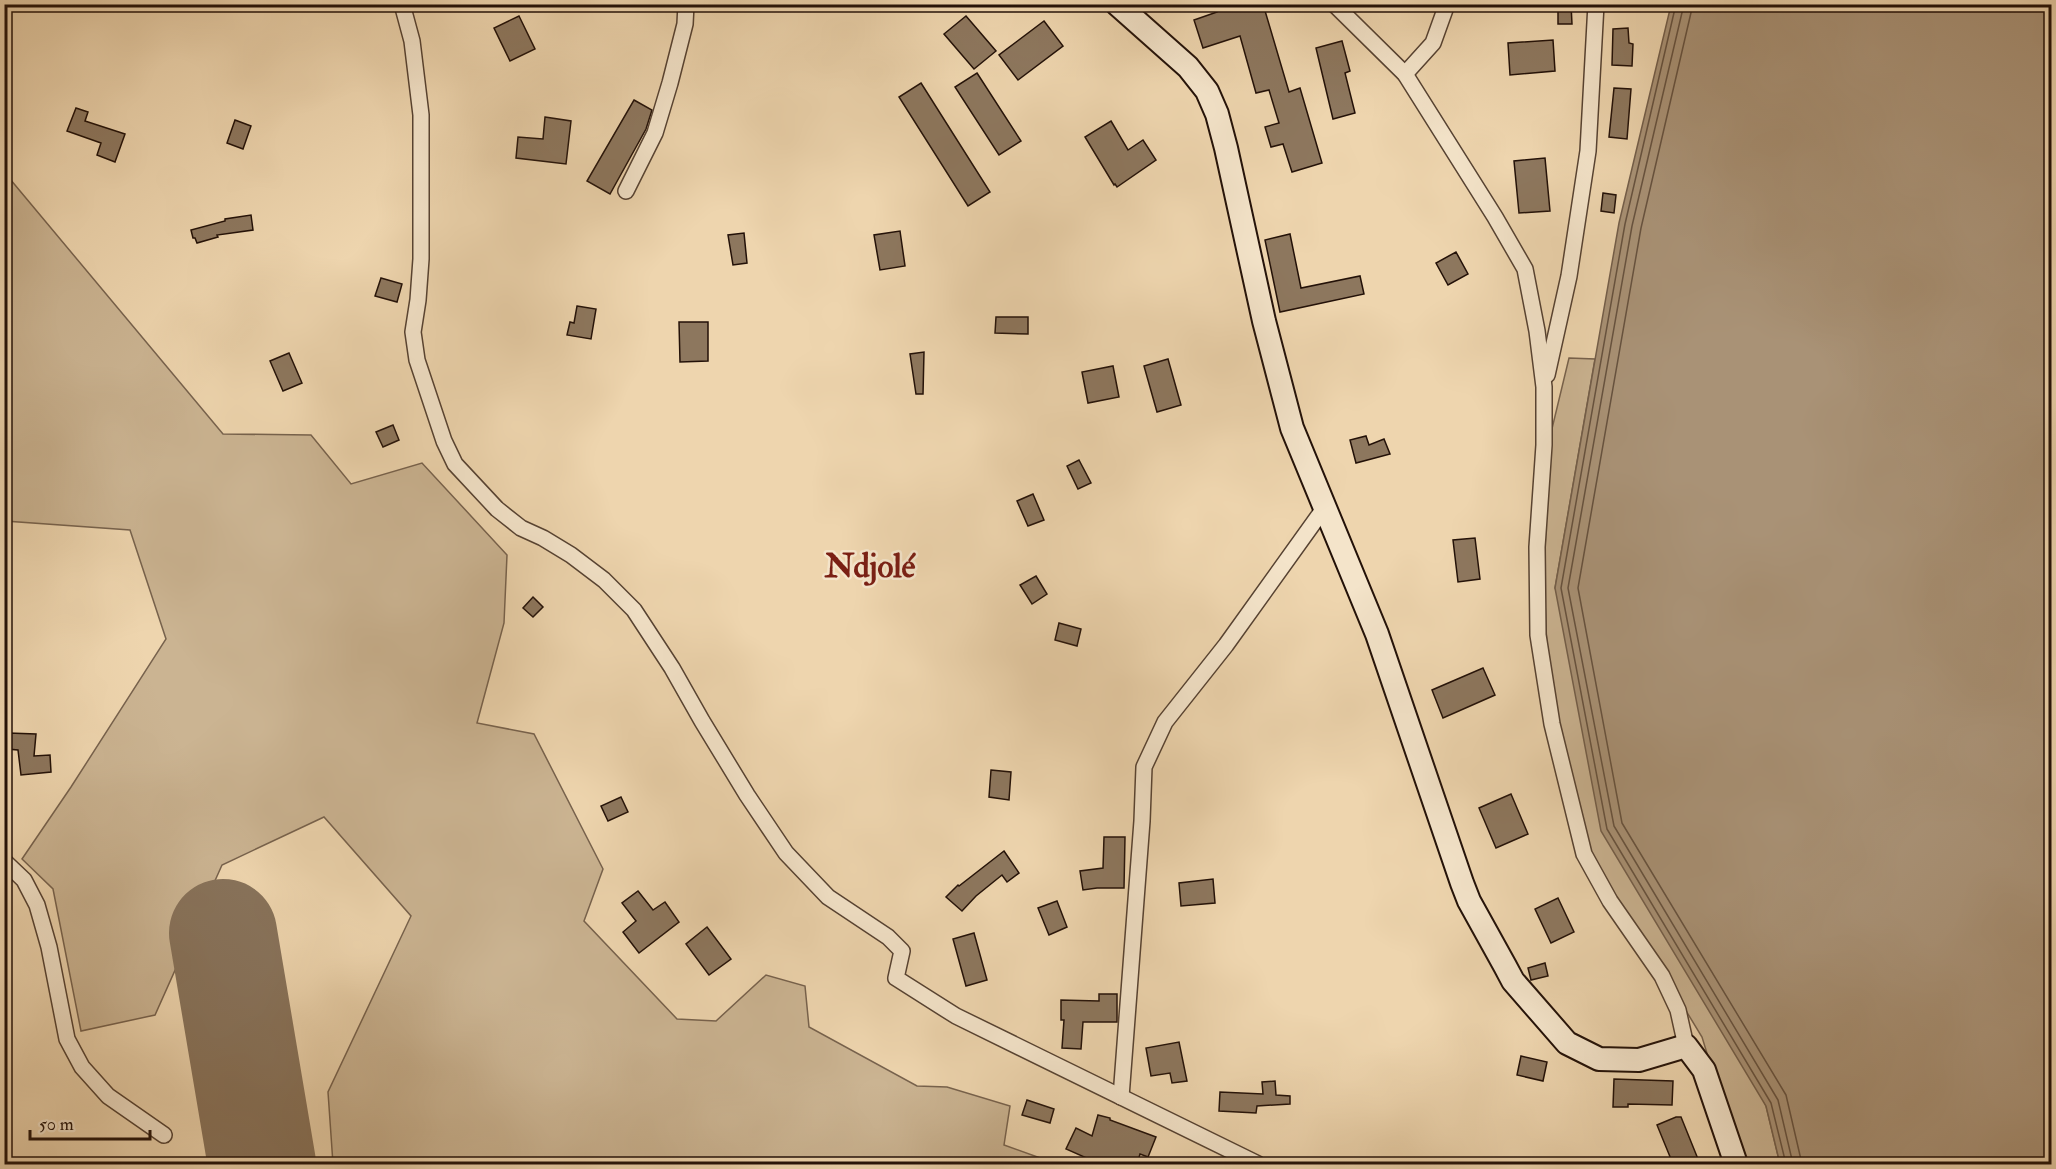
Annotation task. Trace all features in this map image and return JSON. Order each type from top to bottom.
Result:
[{"type":"street","points":[[402,4],[412,42],[422,115],[421,259],[413,332],[420,371],[444,441],[455,464],[481,493],[513,522],[571,555],[604,580],[634,610],[672,668],[747,795],[786,854],[828,897],[888,937],[902,951],[896,978],[956,1016],[1258,1164]]},
{"type":"street","points":[[626,191],[655,133],[685,24],[686,4]]},
{"type":"street","points":[[1117,4],[1188,67],[1207,92],[1217,114],[1264,321],[1292,428],[1377,634],[1469,901],[1513,981],[1567,1043],[1599,1059],[1639,1060],[1686,1046]]},
{"type":"street","points":[[1334,4],[1405,74],[1525,269],[1538,331],[1544,387],[1544,445],[1537,547],[1538,624],[1552,724],[1584,854],[1610,900],[1662,976],[1678,1010],[1686,1046],[1704,1070],[1736,1164]]},
{"type":"street","points":[[1405,74],[1433,43],[1447,4]]},
{"type":"street","points":[[1544,387],[1569,276],[1588,151],[1596,4]]},
{"type":"street","points":[[1121,1097],[1141,844],[1144,766],[1165,722],[1226,645],[1325,507]]},
{"type":"street","points":[[4,861],[24,880],[37,905],[49,947],[67,1039],[82,1067],[108,1096],[164,1135]]},
{"type":"shaded area","points":[[5,173],[223,434],[311,435],[351,484],[422,463],[507,555],[504,623],[477,723],[534,734],[603,869],[584,921],[677,1019],[716,1021],[766,975],[805,986],[809,1027],[917,1086],[947,1087],[1010,1106],[1004,1145],[1043,1159],[1041,1164],[333,1164],[328,1092],[411,916],[324,817],[222,865],[155,1015],[81,1031],[53,889],[22,859],[166,639],[130,530],[5,521]]},
{"type":"shaded area","points":[[1569,358],[1595,359],[1555,588],[1766,1106],[1780,1164],[1741,1164],[1702,1037],[1588,850],[1548,674],[1544,577],[1549,441]]},
{"type":"water","points":[[1671,5],[2051,5],[2051,1164],[1780,1164],[1766,1106],[1601,831],[1555,588],[1619,223]]},
{"type":"building","points":[[1215,4],[1263,4],[1289,92],[1300,88],[1322,163],[1292,172],[1283,144],[1271,147],[1265,127],[1279,123],[1269,90],[1256,93],[1240,36],[1203,48],[1194,20],[1217,12]]},
{"type":"building","points":[[1558,4],[1571,4],[1572,24],[1558,24]]},
{"type":"building","points":[[519,16],[535,49],[510,61],[494,28]]},
{"type":"building","points":[[966,16],[996,51],[974,69],[944,34]]},
{"type":"building","points":[[1044,21],[1063,46],[1018,80],[999,55]]},
{"type":"building","points":[[1628,28],[1629,43],[1633,44],[1632,66],[1612,65],[1613,29]]},
{"type":"building","points":[[1553,40],[1555,71],[1510,75],[1508,43]]},
{"type":"building","points":[[1342,41],[1350,71],[1345,73],[1355,113],[1333,119],[1316,48]]},
{"type":"building","points":[[977,73],[1021,141],[999,155],[955,87]]},
{"type":"building","points":[[921,83],[990,192],[968,206],[899,97]]},
{"type":"building","points":[[1614,88],[1631,89],[1627,139],[1609,137]]},
{"type":"building","points":[[634,100],[652,110],[646,129],[610,194],[587,181]]},
{"type":"building","points":[[76,108],[88,112],[85,121],[125,134],[115,162],[97,155],[101,143],[67,131]]},
{"type":"building","points":[[545,117],[571,121],[566,164],[516,158],[518,137],[543,139]]},
{"type":"building","points":[[235,120],[251,126],[243,149],[227,143]]},
{"type":"building","points":[[1111,121],[1128,150],[1143,140],[1156,160],[1117,187],[1085,137]]},
{"type":"building","points":[[1545,158],[1550,211],[1519,213],[1514,161]]},
{"type":"building","points":[[1603,193],[1616,195],[1614,213],[1601,211]]},
{"type":"building","points":[[251,215],[253,230],[217,235],[218,237],[197,243],[193,238],[191,230],[225,221],[225,219]]},
{"type":"building","points":[[900,231],[905,266],[880,270],[874,235]]},
{"type":"building","points":[[744,233],[747,263],[733,265],[728,235]]},
{"type":"building","points":[[1290,234],[1301,288],[1360,276],[1364,294],[1280,312],[1265,240]]},
{"type":"building","points":[[1456,252],[1468,274],[1448,285],[1436,263]]},
{"type":"building","points":[[381,278],[402,284],[397,302],[375,296]]},
{"type":"building","points":[[577,306],[596,309],[591,339],[567,335],[570,322],[574,323]]},
{"type":"building","points":[[996,317],[1028,317],[1028,334],[995,333]]},
{"type":"building","points":[[679,322],[708,322],[708,361],[680,362]]},
{"type":"building","points":[[924,352],[923,394],[916,394],[910,354]]},
{"type":"building","points":[[289,353],[302,383],[283,391],[270,361]]},
{"type":"building","points":[[1168,359],[1181,405],[1157,412],[1144,366]]},
{"type":"building","points":[[1113,366],[1119,397],[1088,403],[1082,372]]},
{"type":"building","points":[[393,425],[399,440],[383,447],[376,432]]},
{"type":"building","points":[[1366,436],[1369,445],[1384,439],[1390,454],[1356,463],[1350,440]]},
{"type":"building","points":[[1079,460],[1091,483],[1078,489],[1067,466]]},
{"type":"building","points":[[1033,494],[1044,520],[1028,526],[1017,501]]},
{"type":"building","points":[[1475,538],[1480,579],[1458,582],[1453,540]]},
{"type":"building","points":[[1036,576],[1047,594],[1032,604],[1020,585]]},
{"type":"building","points":[[533,597],[543,607],[533,617],[523,608]]},
{"type":"building","points":[[1059,623],[1081,629],[1077,646],[1055,640]]},
{"type":"building","points":[[1483,668],[1495,695],[1443,718],[1432,690]]},
{"type":"building","points":[[8,733],[36,734],[34,756],[50,755],[51,772],[21,775],[18,750],[7,749]]},
{"type":"building","points":[[991,770],[1011,772],[1009,800],[989,797]]},
{"type":"building","points":[[1511,794],[1528,834],[1496,848],[1479,808]]},
{"type":"building","points":[[621,797],[628,812],[608,821],[601,806]]},
{"type":"building","points":[[1104,837],[1125,837],[1124,888],[1083,890],[1080,871],[1103,868]]},
{"type":"building","points":[[1004,851],[1019,873],[1007,882],[1002,875],[962,911],[946,897],[958,885]]},
{"type":"building","points":[[1213,879],[1215,903],[1181,906],[1179,883]]},
{"type":"building","points":[[638,891],[653,910],[665,902],[679,922],[639,953],[623,932],[636,921],[622,903]]},
{"type":"building","points":[[1558,898],[1574,932],[1551,943],[1535,909]]},
{"type":"building","points":[[1057,901],[1067,927],[1049,935],[1038,908]]},
{"type":"building","points":[[707,927],[731,959],[709,975],[686,944]]},
{"type":"building","points":[[974,933],[987,980],[966,986],[953,939]]},
{"type":"building","points":[[1545,963],[1548,976],[1531,980],[1528,968]]},
{"type":"building","points":[[1099,994],[1117,994],[1117,1022],[1083,1022],[1081,1049],[1062,1048],[1064,1020],[1061,1020],[1061,1000],[1099,1001]]},
{"type":"building","points":[[1179,1042],[1187,1081],[1172,1083],[1170,1073],[1151,1076],[1146,1048]]},
{"type":"building","points":[[1521,1056],[1547,1062],[1543,1081],[1517,1075]]},
{"type":"building","points":[[1614,1079],[1673,1081],[1672,1105],[1628,1104],[1628,1107],[1613,1107]]},
{"type":"building","points":[[1275,1081],[1276,1095],[1290,1096],[1290,1104],[1257,1106],[1256,1113],[1219,1111],[1220,1092],[1263,1094],[1262,1082]]},
{"type":"building","points":[[1027,1100],[1054,1109],[1050,1123],[1022,1115]]},
{"type":"building","points":[[1098,1115],[1156,1137],[1148,1157],[1140,1154],[1137,1164],[1100,1164],[1066,1149],[1076,1128],[1092,1136]]},
{"type":"building","points":[[1681,1117],[1700,1164],[1673,1164],[1657,1125]]},
{"type":"runway","points":[[223,933],[262,1164]]},
{"type":"district","name":"Ndjolé","points":[[870,566]]}]
